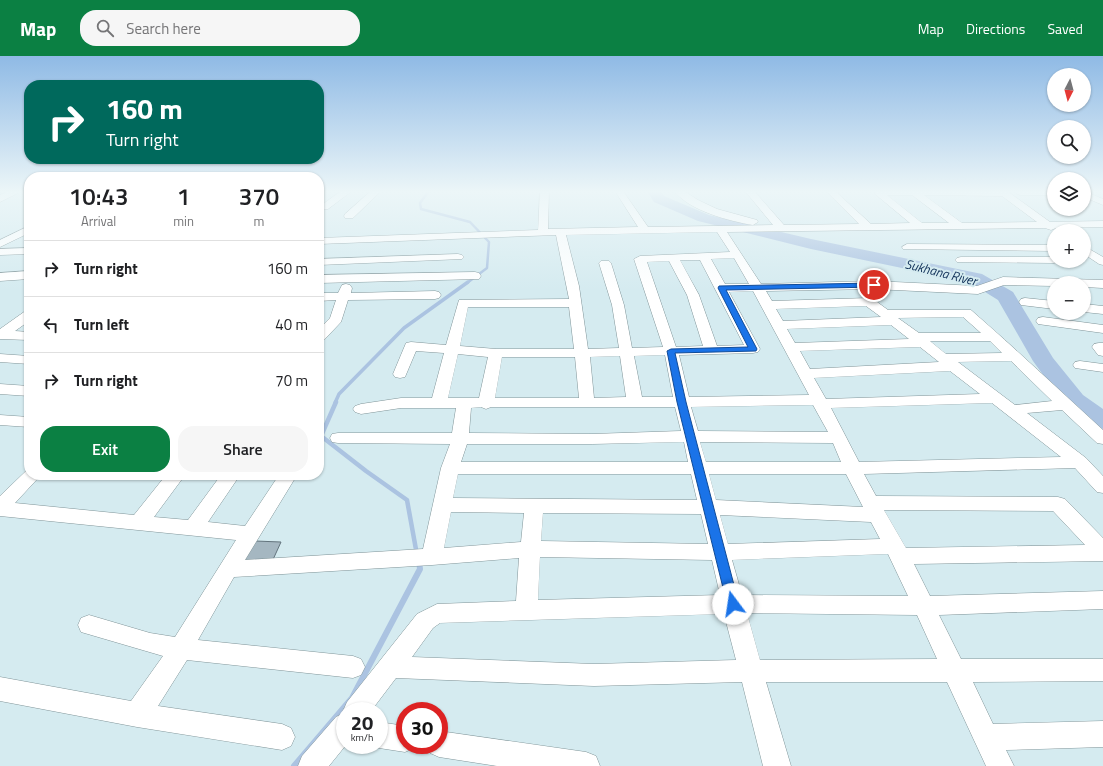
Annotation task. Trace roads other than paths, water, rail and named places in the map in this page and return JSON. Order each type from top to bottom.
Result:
[{"type":"street","points":[[542,224],[542,233]]},
{"type":"street","points":[[641,224],[645,230]]},
{"type":"street","points":[[762,224],[775,226]]},
{"type":"street","points":[[865,224],[868,227]]},
{"type":"street","points":[[1091,225],[1101,224]]},
{"type":"street","points":[[324,241],[775,226],[960,226],[1047,228]]},
{"type":"street","points":[[720,229],[738,255],[768,305],[838,438],[852,468],[897,551],[1000,766]]},
{"type":"street","points":[[0,244],[24,232]]},
{"type":"street","points":[[560,232],[573,286],[587,402]]},
{"type":"street","points":[[324,330],[336,319],[364,239]]},
{"type":"street","points":[[907,247],[1047,248]]},
{"type":"street","points":[[0,252],[24,251]]},
{"type":"street","points":[[1091,254],[1101,261]]},
{"type":"street","points":[[738,255],[640,259],[671,351],[690,436],[733,604],[778,766]]},
{"type":"street","points":[[324,262],[458,256]]},
{"type":"street","points":[[400,374],[411,346],[496,353],[582,353],[753,349],[704,256]]},
{"type":"street","points":[[673,257],[693,295],[711,350]]},
{"type":"street","points":[[961,260],[1047,260]]},
{"type":"street","points":[[1026,260],[1049,276]]},
{"type":"street","points":[[1091,260],[1101,261]]},
{"type":"street","points":[[604,263],[615,294],[627,352],[635,402]]},
{"type":"street","points":[[1,277],[24,275]]},
{"type":"street","points":[[324,280],[475,276]]},
{"type":"street","points":[[722,288],[874,285],[978,290],[1003,281],[1047,282]]},
{"type":"street","points":[[1091,283],[1103,284]]},
{"type":"street","points":[[936,288],[994,337],[1103,439]]},
{"type":"street","points":[[324,297],[434,295]]},
{"type":"street","points":[[768,305],[869,302],[1080,462],[1103,487]]},
{"type":"street","points":[[1025,302],[1047,304]]},
{"type":"street","points":[[439,403],[453,350],[462,303],[575,303]]},
{"type":"street","points":[[1091,309],[1103,310]]},
{"type":"street","points":[[778,325],[966,313]]},
{"type":"street","points":[[0,335],[24,320]]},
{"type":"street","points":[[1043,321],[1103,329]]},
{"type":"street","points":[[0,335],[24,336]]},
{"type":"street","points":[[790,347],[994,337]]},
{"type":"street","points":[[1103,347],[1099,347],[1103,352]]},
{"type":"street","points":[[486,404],[496,353]]},
{"type":"street","points":[[804,374],[1014,356]]},
{"type":"street","points":[[0,358],[24,360]]},
{"type":"street","points":[[1080,365],[1103,368]]},
{"type":"street","points":[[0,389],[24,391]]},
{"type":"street","points":[[361,409],[401,403],[486,404],[587,402],[819,402],[995,398]]},
{"type":"street","points":[[432,557],[450,468],[460,438],[464,404]]},
{"type":"street","points":[[1011,410],[1066,405]]},
{"type":"street","points":[[0,420],[24,422]]},
{"type":"street","points":[[338,438],[592,439],[690,436],[838,438]]},
{"type":"street","points":[[450,468],[852,468],[1080,462]]},
{"type":"street","points":[[24,480],[8,490],[0,508],[251,534]]},
{"type":"street","points":[[139,523],[172,480]]},
{"type":"street","points":[[194,528],[228,480]]},
{"type":"street","points":[[137,715],[181,649],[228,569],[285,480]]},
{"type":"street","points":[[442,505],[874,509],[1058,504],[1103,552]]},
{"type":"street","points":[[527,610],[534,506]]},
{"type":"street","points":[[228,569],[432,557],[530,549],[720,552],[1103,552]]},
{"type":"street","points":[[363,702],[425,621],[437,614],[733,604],[923,606],[1103,600]]},
{"type":"street","points":[[89,625],[150,643],[181,649],[353,667]]},
{"type":"street","points":[[389,667],[594,675],[752,671],[1103,670]]},
{"type":"street","points":[[0,689],[137,715],[282,737]]},
{"type":"street","points":[[987,737],[1103,734]]},
{"type":"street","points":[[312,766],[336,737]]},
{"type":"street","points":[[448,745],[586,766]]},
{"type":"waterway","points":[[467,283],[487,268],[489,242],[472,224]]},
{"type":"waterway","name":"Sukhana River","points":[[729,224],[811,244],[975,278],[1006,296],[1044,361],[1074,400],[1103,421]]},
{"type":"waterway","points":[[335,403],[339,394],[404,328],[468,282]]},
{"type":"waterway","points":[[324,429],[336,402]]},
{"type":"waterway","points":[[324,438],[407,500],[417,555]]},
{"type":"waterway","points":[[294,766],[352,698],[420,569],[419,561]]}]
